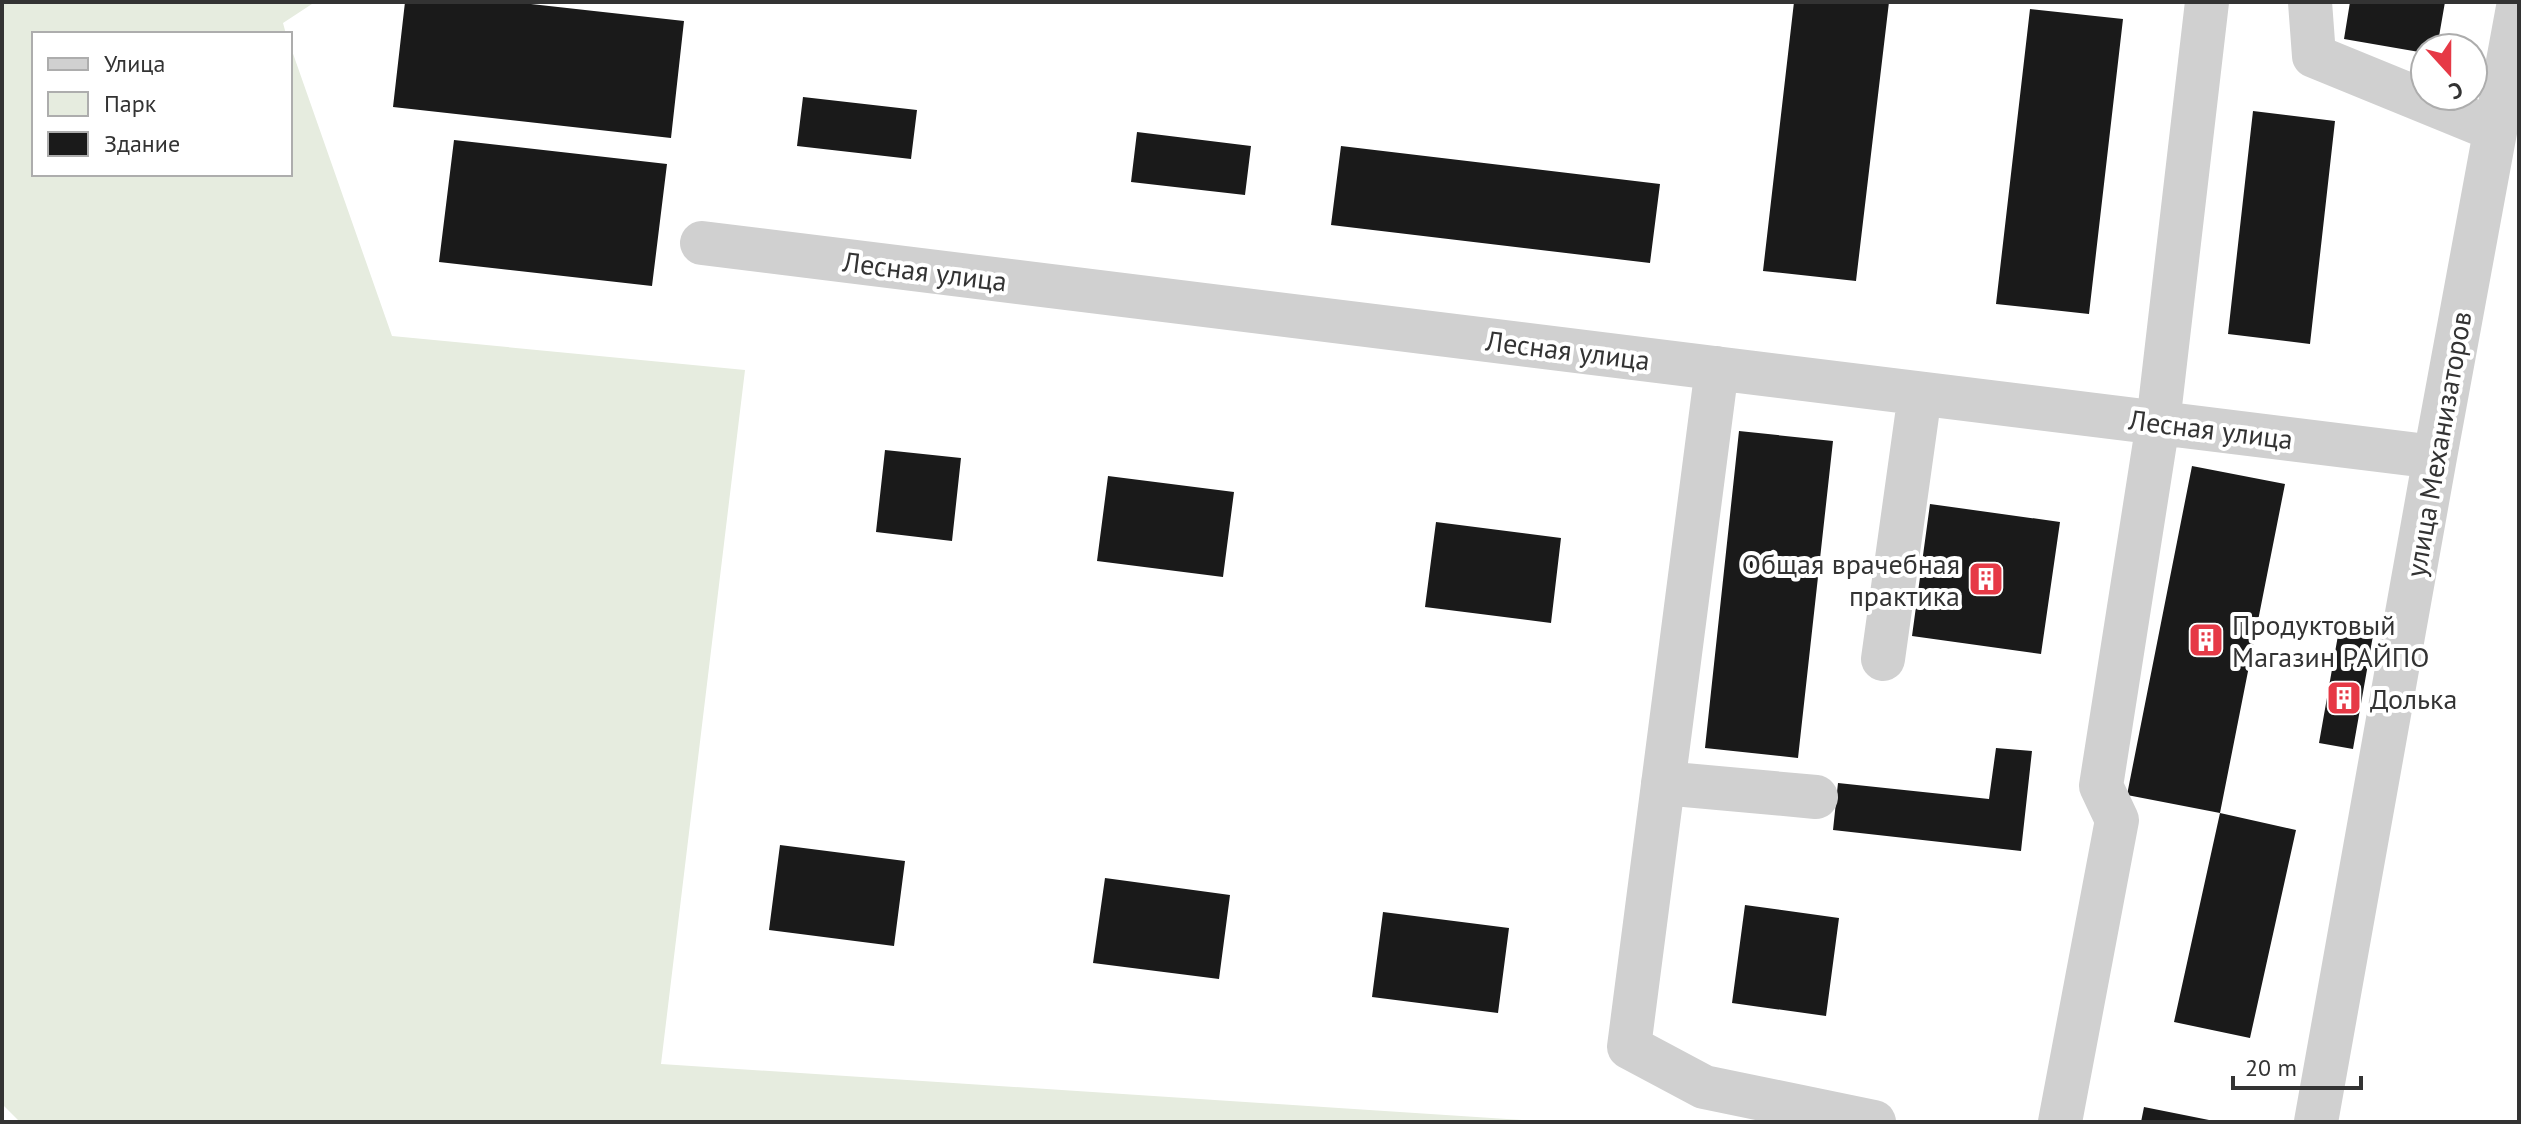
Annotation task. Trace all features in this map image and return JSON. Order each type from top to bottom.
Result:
[{"type":"street","points":[[2060,1122],[2117,820],[2101,786],[2158,423],[2207,2]]},
{"type":"street","points":[[2310,2],[2314,56],[2495,130]]},
{"type":"street","name":"улица Механизаторов","points":[[2316,1122],[2519,2]]},
{"type":"street","name":"Лесная улица","points":[[702,243],[2435,457]]},
{"type":"street","points":[[1717,368],[1629,1047],[1704,1087],[1874,1122]]},
{"type":"street","points":[[1883,659],[1920,394]]},
{"type":"street","points":[[1663,783],[1816,797]]},
{"type":"green space","points":[[2,2],[315,2],[283,23],[285,32],[32,32],[32,176],[292,176],[292,51],[392,336],[745,370],[661,1064],[1553,1122],[20,1122],[2,1104]]},
{"type":"building","points":[[405,2],[513,2],[684,21],[671,138],[393,107]]},
{"type":"building","points":[[1794,2],[1889,2],[1856,281],[1763,271]]},
{"type":"building","points":[[2350,2],[2445,2],[2440,32],[2409,32],[2409,50],[2344,39]]},
{"type":"building","points":[[2030,9],[2123,19],[2089,314],[1996,304]]},
{"type":"building","points":[[803,97],[917,110],[911,159],[797,146]]},
{"type":"building","points":[[2253,111],[2335,121],[2310,344],[2228,334]]},
{"type":"building","points":[[1137,132],[1251,146],[1245,195],[1131,182]]},
{"type":"building","points":[[454,140],[667,164],[652,286],[439,262]]},
{"type":"building","points":[[1341,146],[1660,184],[1650,263],[1331,225]]},
{"type":"building","points":[[1739,431],[1833,441],[1798,758],[1705,748]]},
{"type":"building","points":[[885,450],[961,458],[952,541],[876,532]]},
{"type":"building","name":"Продуктовый Магазин РАЙПО","points":[[2192,466],[2285,484],[2220,813],[2127,795]]},
{"type":"building","points":[[1108,476],[1234,492],[1223,577],[1097,561]]},
{"type":"building","name":"Общая врачебная практика","points":[[1930,504],[2060,522],[2041,654],[1912,636]]},
{"type":"building","points":[[1436,522],[1561,538],[1551,623],[1425,607]]},
{"type":"building","name":"Долька","points":[[2340,624],[2374,630],[2353,749],[2319,743]]},
{"type":"building","points":[[1996,748],[2032,751],[2021,851],[1833,830],[1838,783],[1989,799]]},
{"type":"building","points":[[2220,813],[2296,830],[2250,1038],[2174,1022]]},
{"type":"building","points":[[780,845],[905,861],[894,946],[769,930]]},
{"type":"building","points":[[1105,878],[1230,895],[1219,979],[1093,963]]},
{"type":"building","points":[[1745,905],[1839,918],[1826,1016],[1732,1003]]},
{"type":"building","points":[[1383,912],[1509,928],[1498,1013],[1372,997]]},
{"type":"building","points":[[2144,1107],[2214,1121],[2141,1122]]},
{"type":"place","name":"Общая врачебная практика","points":[[1986,579]]},
{"type":"place","name":"Продуктовый Магазин РАЙПО","points":[[2206,640]]},
{"type":"place","name":"Долька","points":[[2344,698]]}]
